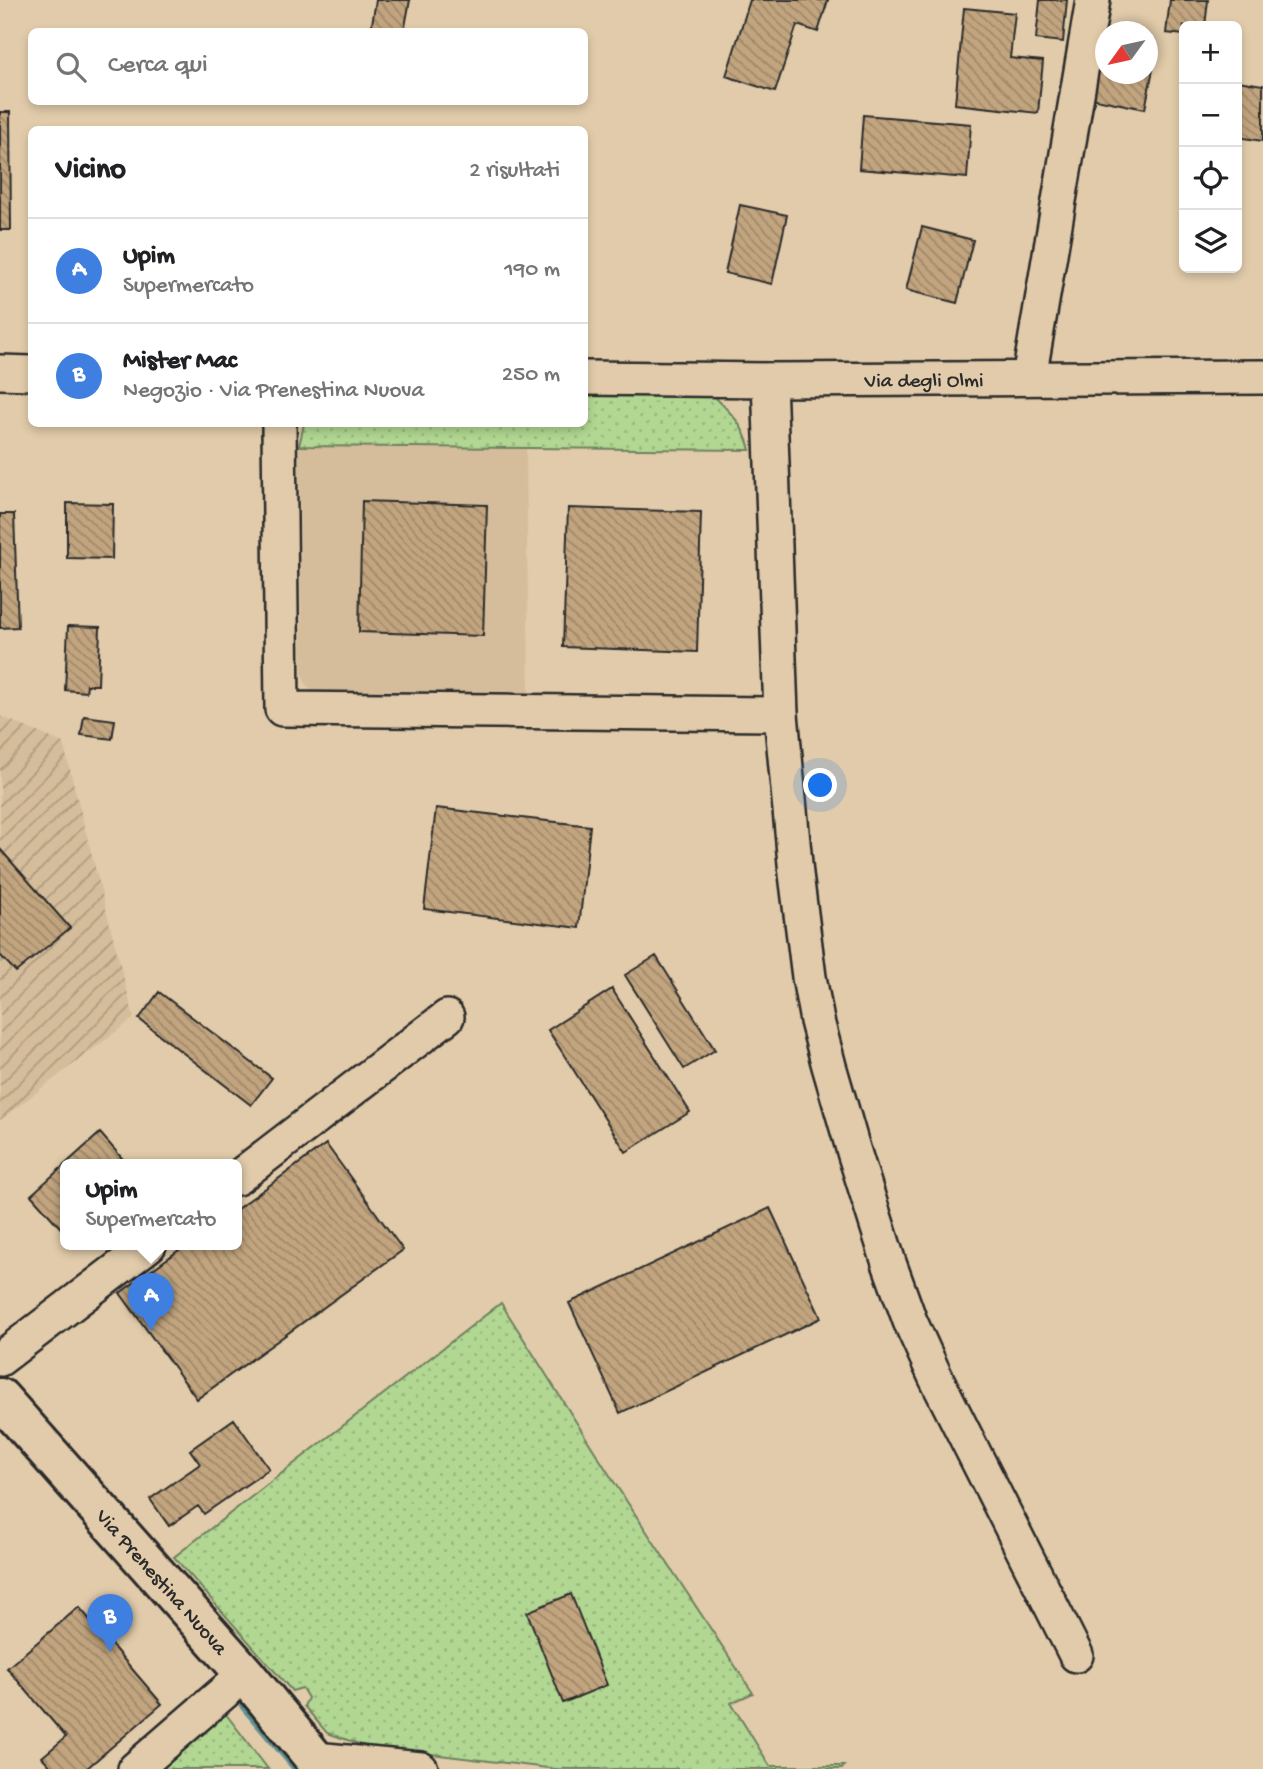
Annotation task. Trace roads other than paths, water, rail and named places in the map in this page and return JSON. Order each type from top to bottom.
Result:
[{"type":"main road","name":"Via Prenestina Nuova","points":[[0,1398],[245,1674],[319,1764]]},
{"type":"street","points":[[1029,379],[1093,0]]},
{"type":"street","points":[[0,372],[28,373]]},
{"type":"street","name":"Via degli Olmi","points":[[588,378],[769,380],[1263,377]]},
{"type":"street","points":[[769,380],[781,714],[809,977],[829,1066],[903,1302],[925,1355],[1076,1655]]},
{"type":"street","points":[[279,427],[282,709],[781,714]]},
{"type":"street","points":[[242,1174],[447,1017]]},
{"type":"street","points":[[0,1359],[142,1250]]},
{"type":"street","points":[[135,1769],[245,1674]]},
{"type":"street","points":[[319,1764],[421,1769]]},
{"type":"waterway","points":[[244,1706],[297,1769]]},
{"type":"place","name":"Upim","points":[[151,1331]]},
{"type":"place","name":"Mister Mac","points":[[110,1652]]}]
